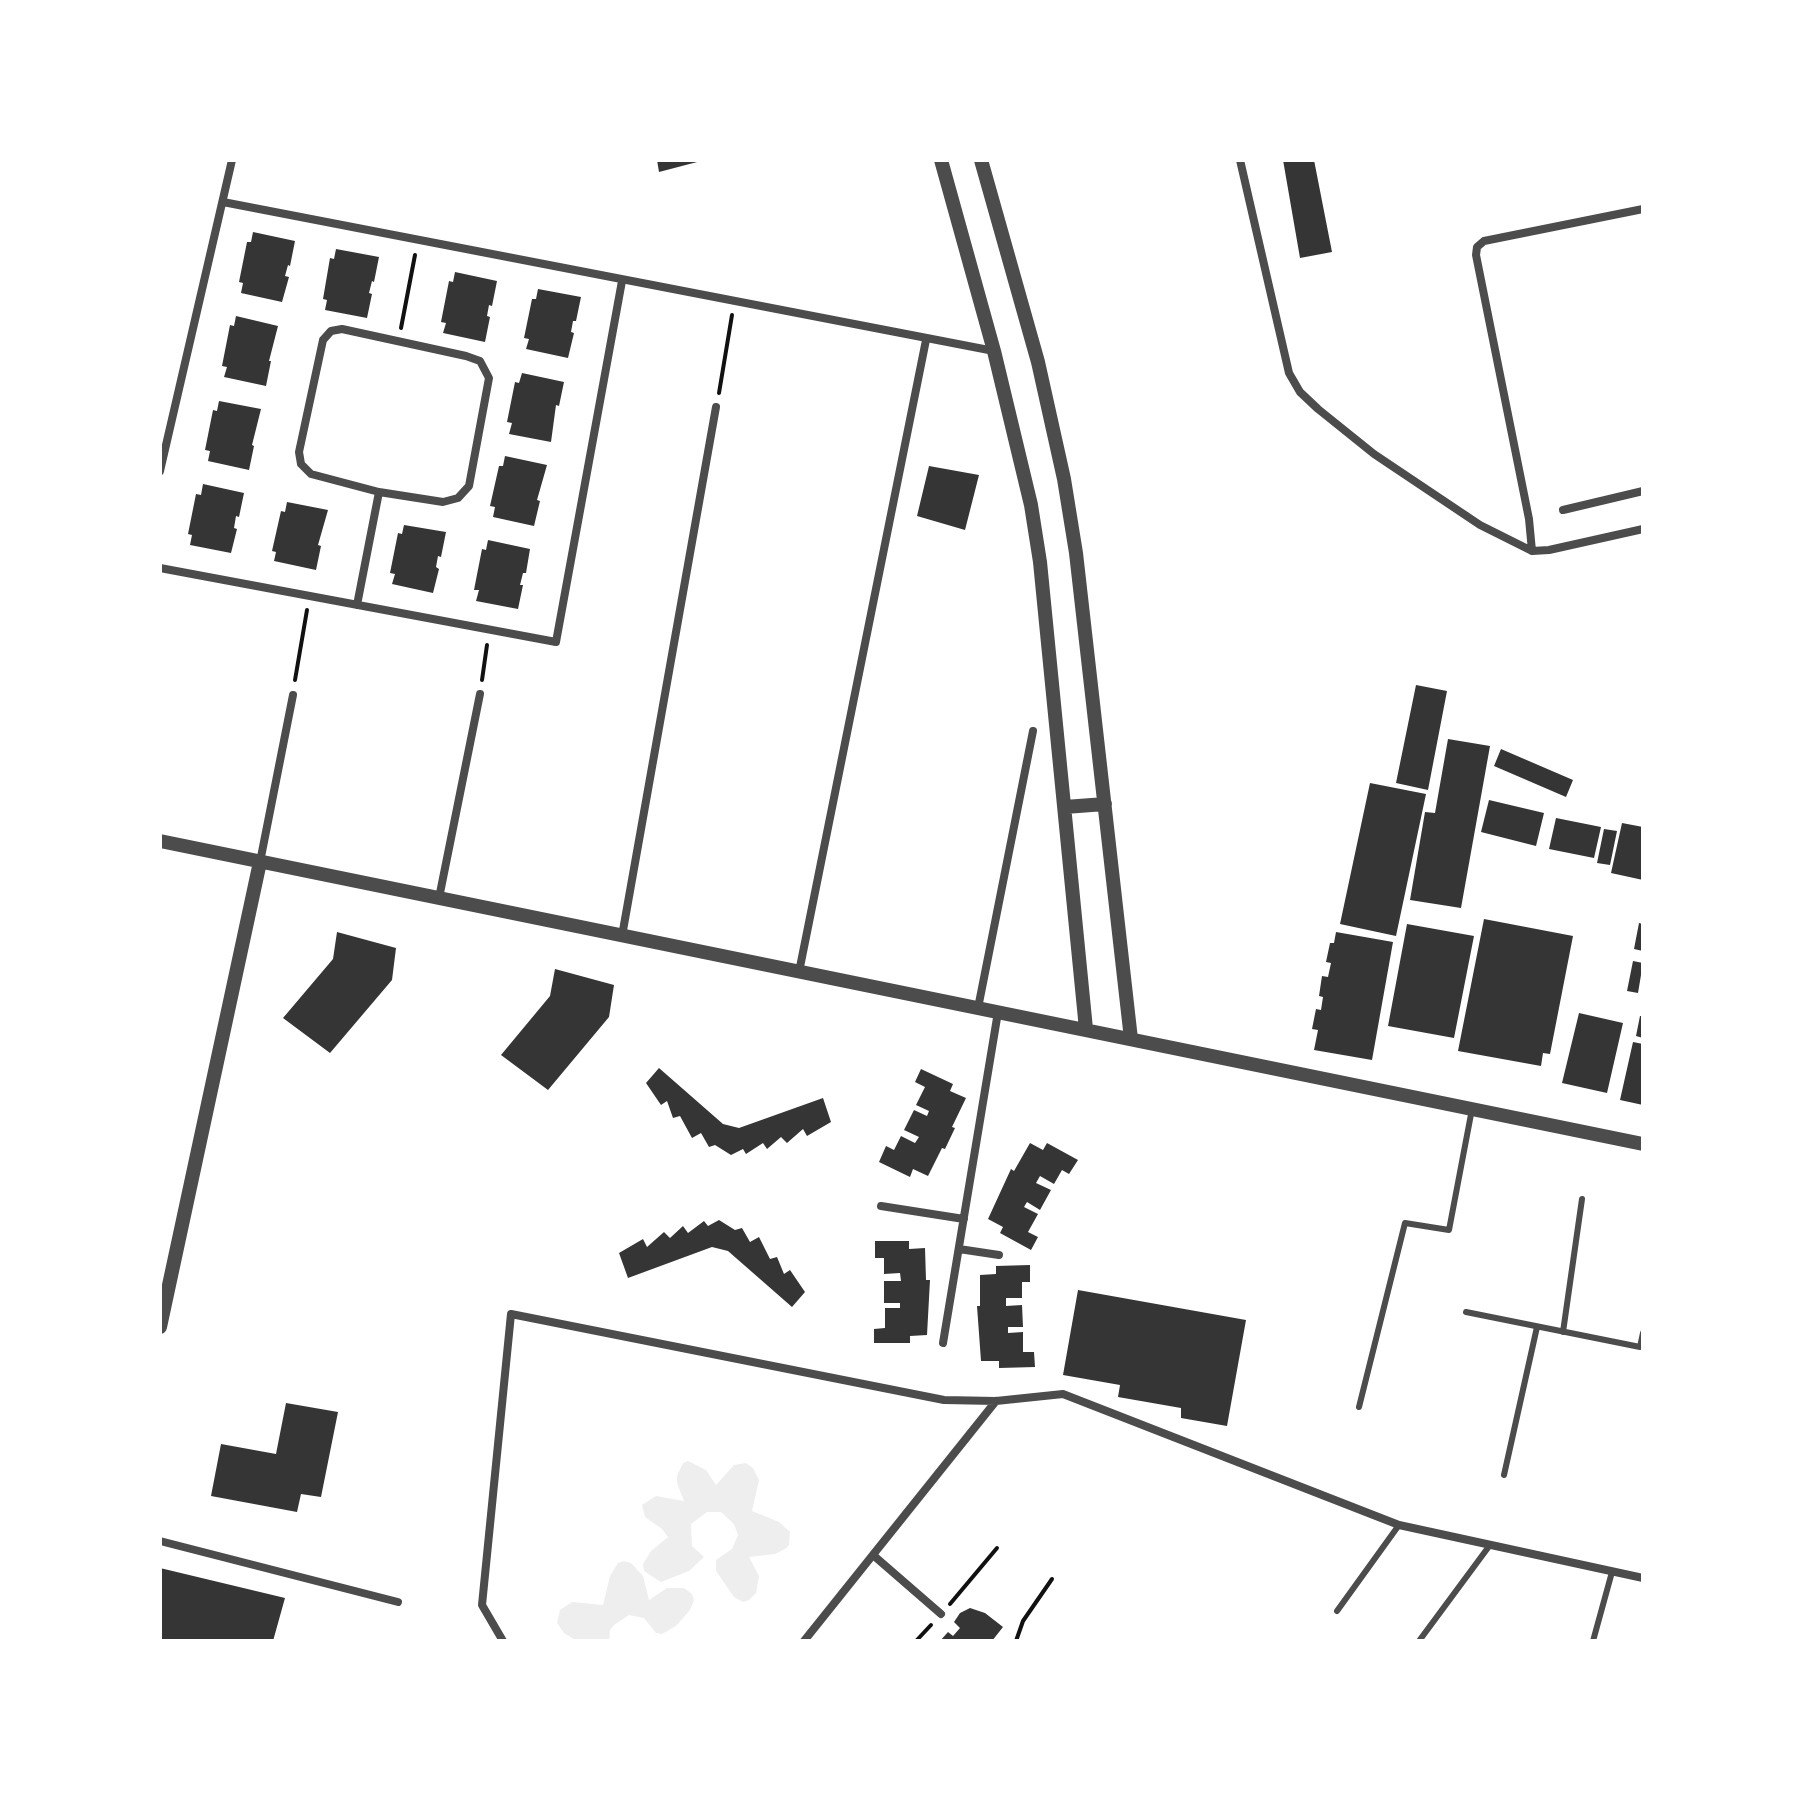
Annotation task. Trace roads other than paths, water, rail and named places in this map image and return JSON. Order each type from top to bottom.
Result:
[{"type":"street","points":[[160,471],[232,160]]},
{"type":"street","points":[[941,160],[994,351],[1031,505],[1040,562],[1086,1029]]},
{"type":"street","points":[[981,160],[1038,362],[1064,479],[1076,553],[1131,1039]]},
{"type":"street","points":[[1240,160],[1283,352],[1289,373],[1300,392],[1374,454],[1480,525],[1532,551],[1643,529]]},
{"type":"street","points":[[223,202],[994,351]]},
{"type":"street","points":[[1532,551],[1529,519],[1476,255],[1477,247],[1484,241],[1642,211]]},
{"type":"street","points":[[160,568],[556,642],[622,281]]},
{"type":"street","points":[[342,329],[466,356],[480,361],[489,378],[469,486],[458,498],[443,502],[379,492],[311,474],[301,464],[299,452],[323,340],[331,331],[342,329]]},
{"type":"street","points":[[799,972],[926,340]]},
{"type":"street","points":[[622,936],[716,407]]},
{"type":"street","points":[[1563,510],[1643,491]]},
{"type":"street","points":[[357,605],[379,492]]},
{"type":"street","points":[[439,898],[480,694]]},
{"type":"street","points":[[160,1327],[293,695]]},
{"type":"street","points":[[978,1008],[1033,731]]},
{"type":"street","points":[[1065,807],[1105,804]]},
{"type":"street","points":[[160,841],[1643,1144]]},
{"type":"street","points":[[943,1343],[998,1012]]},
{"type":"street","points":[[881,1206],[964,1219]]},
{"type":"street","points":[[959,1249],[999,1255]]},
{"type":"street","points":[[503,1641],[482,1605],[511,1314],[944,1400],[996,1401],[1063,1394],[1399,1525],[1643,1578]]},
{"type":"street","points":[[804,1641],[996,1401]]},
{"type":"street","points":[[160,1541],[398,1602]]},
{"type":"street","points":[[873,1555],[941,1614]]},
{"type":"lane","points":[[1359,1407],[1405,1223],[1449,1230],[1472,1109]]},
{"type":"lane","points":[[1563,1332],[1582,1199]]},
{"type":"lane","points":[[1466,1312],[1640,1347],[1643,1333]]},
{"type":"lane","points":[[1504,1475],[1537,1327]]},
{"type":"lane","points":[[1337,1611],[1399,1525]]},
{"type":"lane","points":[[1419,1641],[1490,1545]]},
{"type":"lane","points":[[1593,1641],[1612,1572]]}]
